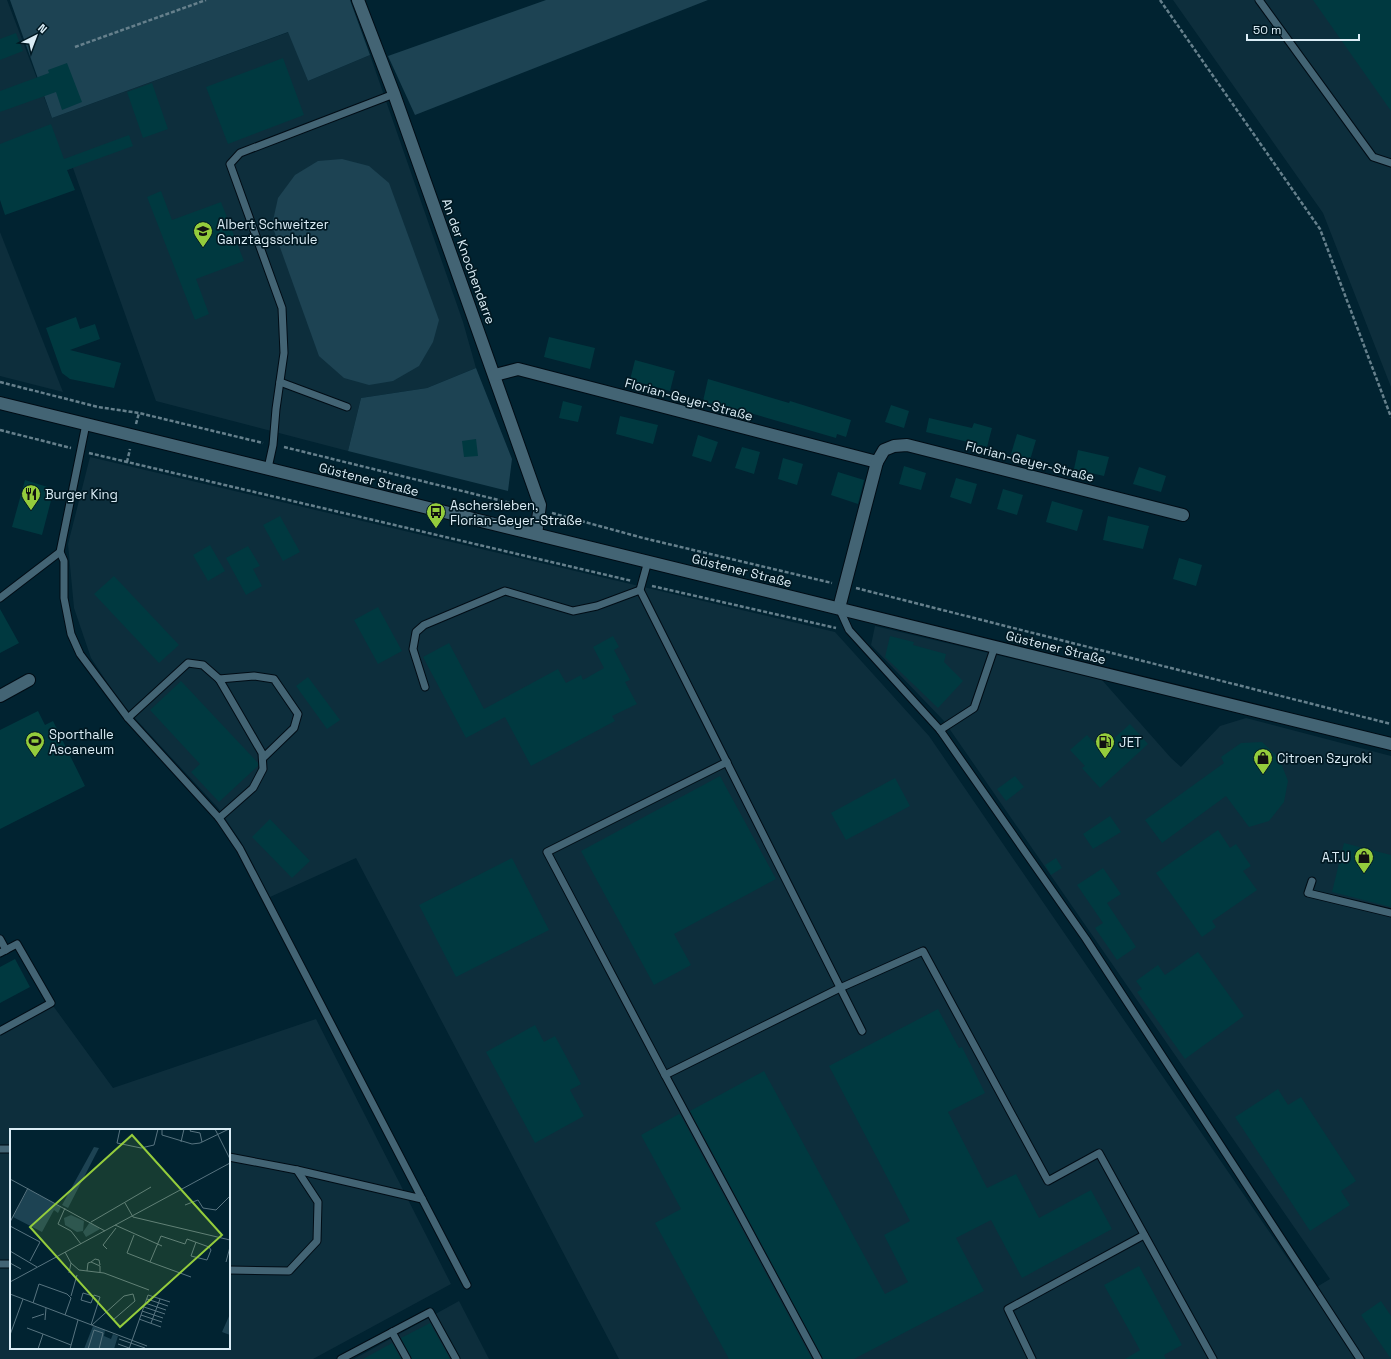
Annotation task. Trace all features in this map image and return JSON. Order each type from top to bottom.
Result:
[{"type":"street","name":"An der Knochendarre","points":[[358,0],[394,94],[537,496],[539,510],[536,534]]},
{"type":"street","name":"Florian-Geyer-Straße","points":[[495,375],[518,368],[877,462]]},
{"type":"street","name":"Güstener Straße","points":[[0,403],[1391,744]]},
{"type":"street","name":"Florian-Geyer-Straße","points":[[839,608],[877,462],[884,450],[894,446],[907,445],[1183,515]]},
{"type":"street","points":[[0,696],[29,680]]},
{"type":"lane","points":[[1259,0],[1374,157],[1391,163]]},
{"type":"lane","points":[[268,468],[273,445],[284,353],[282,308],[230,164],[240,153],[394,94]]},
{"type":"lane","points":[[280,382],[347,406]]},
{"type":"lane","points":[[86,424],[60,552],[64,561],[64,598],[72,634],[77,648],[99,682],[128,718],[219,818],[240,849],[467,1286]]},
{"type":"lane","points":[[0,598],[60,552]]},
{"type":"lane","points":[[648,561],[641,587],[862,1031]]},
{"type":"lane","points":[[425,687],[413,649],[416,632],[424,625],[504,591],[573,611],[597,606],[641,587]]},
{"type":"lane","points":[[839,608],[848,630],[940,730],[1086,940],[1360,1359]]},
{"type":"lane","points":[[940,730],[974,708],[995,646]]},
{"type":"lane","points":[[128,718],[188,663],[203,665],[219,679],[262,753],[264,769],[253,788],[219,818]]},
{"type":"lane","points":[[219,679],[254,676],[274,679],[298,714],[294,728],[263,758]]},
{"type":"lane","points":[[727,762],[547,852],[665,1076],[818,1359]]},
{"type":"lane","points":[[1312,881],[1308,893],[1391,914]]},
{"type":"lane","points":[[0,939],[3,952],[17,944],[50,1003],[0,1031]]},
{"type":"lane","points":[[665,1076],[840,988],[923,951],[1048,1181],[1099,1153],[1213,1359]]},
{"type":"lane","points":[[230,1157],[298,1170],[422,1199]]},
{"type":"lane","points":[[230,1270],[289,1271],[316,1241],[318,1202],[298,1170]]},
{"type":"lane","points":[[1032,1359],[1008,1309],[1144,1235]]},
{"type":"lane","points":[[341,1359],[355,1356],[392,1332],[430,1312],[456,1359]]},
{"type":"lane","points":[[392,1332],[407,1359]]},
{"type":"path","points":[[75,47],[206,0]]},
{"type":"path","points":[[1160,0],[1320,229],[1391,417]]},
{"type":"path","points":[[0,382],[98,407],[138,413],[273,445],[539,510],[643,538],[876,592],[1391,724]]},
{"type":"path","points":[[0,430],[641,587],[827,627],[848,630]]},
{"type":"shaded area","points":[[0,0],[7,0],[52,118],[289,32],[308,81],[370,55],[463,322],[476,368],[427,388],[361,398],[348,451],[156,401],[73,168],[0,195]]},
{"type":"shaded area","points":[[10,0],[350,0],[370,55],[308,81],[288,32],[52,118]]},
{"type":"shaded area","points":[[546,0],[708,0],[415,115],[388,56]]},
{"type":"shaded area","points":[[1173,0],[1391,0],[1391,387],[1323,213]]},
{"type":"shaded area","points":[[342,159],[369,166],[389,183],[439,320],[433,342],[419,366],[393,381],[369,385],[344,378],[319,356],[272,225],[278,198],[295,175],[318,161]]},
{"type":"shaded area","points":[[0,232],[63,392],[0,376]]},
{"type":"shaded area","points":[[476,368],[512,459],[508,491],[348,451],[361,398],[427,388]]},
{"type":"shaded area","points":[[90,457],[835,632],[929,736],[1310,1291],[1330,1279],[944,721],[871,645],[875,626],[1102,680],[1171,758],[1181,767],[1220,726],[1246,718],[1391,756],[1391,1359],[619,1359],[356,858],[270,897],[241,842],[218,808],[120,702],[91,658],[74,608],[68,544]]},
{"type":"shaded area","points":[[51,1003],[113,1088],[316,1019],[451,1284],[313,1359],[0,1359],[0,1031]]},
{"type":"shaded area","points":[[459,1301],[489,1359],[354,1359]]},
{"type":"building","points":[[1313,0],[1391,0],[1391,111]]},
{"type":"building","points":[[16,33],[23,51],[0,60],[0,39]]},
{"type":"building","points":[[283,58],[304,115],[228,144],[206,87]]},
{"type":"building","points":[[67,63],[82,102],[62,110],[56,92],[0,112],[0,91],[49,73],[48,70]]},
{"type":"building","points":[[152,83],[168,129],[143,138],[127,92]]},
{"type":"building","points":[[51,124],[64,159],[129,135],[133,146],[67,170],[75,190],[5,215],[0,200],[0,144]]},
{"type":"building","name":"Albert Schweitzer Ganztagsschule","points":[[161,191],[172,220],[221,202],[244,261],[196,279],[209,314],[195,320],[147,197]]},
{"type":"building","points":[[76,317],[80,329],[95,324],[100,339],[70,350],[121,363],[114,388],[70,379],[62,373],[46,328]]},
{"type":"building","points":[[549,337],[595,348],[590,369],[544,357]]},
{"type":"building","points":[[635,360],[675,371],[670,391],[630,380]]},
{"type":"building","points":[[708,379],[789,403],[790,401],[851,420],[846,437],[837,434],[836,438],[723,405],[722,407],[703,401]]},
{"type":"building","points":[[563,401],[582,406],[578,422],[559,418]]},
{"type":"building","points":[[891,405],[909,411],[904,428],[885,422]]},
{"type":"building","points":[[620,416],[658,425],[653,444],[616,434]]},
{"type":"building","points":[[929,418],[972,428],[974,423],[992,428],[987,447],[981,445],[980,449],[967,446],[968,442],[926,432]]},
{"type":"building","points":[[1017,434],[1036,440],[1030,460],[1011,454]]},
{"type":"building","points":[[698,435],[718,442],[711,462],[692,456]]},
{"type":"building","points":[[476,439],[478,456],[464,457],[462,441]]},
{"type":"building","points":[[742,447],[760,452],[754,474],[735,468]]},
{"type":"building","points":[[1078,450],[1109,457],[1104,476],[1074,469]]},
{"type":"building","points":[[783,458],[803,464],[797,485],[778,479]]},
{"type":"building","points":[[904,466],[926,473],[921,490],[899,484]]},
{"type":"building","points":[[1139,467],[1166,476],[1161,492],[1133,484]]},
{"type":"building","points":[[838,472],[864,480],[858,504],[831,495]]},
{"type":"building","points":[[956,478],[977,484],[971,504],[950,497]]},
{"type":"building","points":[[25,480],[54,489],[42,535],[12,527]]},
{"type":"building","points":[[1003,489],[1023,495],[1017,515],[997,509]]},
{"type":"building","points":[[1052,501],[1083,510],[1077,531],[1046,522]]},
{"type":"building","points":[[280,516],[300,552],[283,561],[263,525]]},
{"type":"building","points":[[1108,516],[1149,526],[1143,549],[1103,540]]},
{"type":"building","points":[[210,545],[225,571],[208,581],[193,555]]},
{"type":"building","points":[[248,546],[260,566],[253,569],[262,586],[246,595],[226,558]]},
{"type":"building","points":[[1179,558],[1202,565],[1196,586],[1173,579]]},
{"type":"building","points":[[114,576],[179,645],[159,663],[94,594]]},
{"type":"building","points":[[378,607],[402,651],[378,664],[354,620]]},
{"type":"building","points":[[0,609],[19,643],[0,653]]},
{"type":"building","points":[[613,636],[619,647],[614,650],[630,680],[625,682],[637,704],[612,716],[615,721],[531,766],[505,717],[466,738],[423,657],[449,643],[484,709],[558,669],[566,683],[581,675],[583,680],[604,668],[593,647]]},
{"type":"building","points":[[890,636],[914,642],[913,645],[946,654],[944,662],[963,681],[938,708],[885,657]]},
{"type":"building","points":[[308,677],[340,720],[327,729],[296,686]]},
{"type":"building","points":[[181,681],[258,763],[258,766],[219,802],[191,772],[200,764],[150,710]]},
{"type":"building","name":"Sporthalle Ascaneum","points":[[38,711],[45,725],[53,721],[85,786],[0,829],[0,730]]},
{"type":"building","name":"JET","points":[[1130,724],[1148,744],[1100,788],[1082,768],[1085,766],[1070,750],[1087,735],[1101,750]]},
{"type":"building","points":[[1262,742],[1279,758],[1288,781],[1284,802],[1269,821],[1249,827],[1226,796],[1162,843],[1145,820],[1224,763],[1221,757],[1241,743]]},
{"type":"building","points":[[720,776],[776,879],[674,934],[691,965],[654,985],[581,851]]},
{"type":"building","points":[[1015,776],[1024,787],[1006,801],[997,789]]},
{"type":"building","points":[[895,778],[910,806],[846,840],[831,813]]},
{"type":"building","points":[[1110,816],[1121,832],[1093,849],[1083,834]]},
{"type":"building","points":[[270,819],[310,861],[292,878],[252,837]]},
{"type":"building","points":[[1218,830],[1230,848],[1236,844],[1251,866],[1243,871],[1257,890],[1212,921],[1216,927],[1202,937],[1156,873]]},
{"type":"building","name":"A.T.U","points":[[1344,843],[1391,855],[1391,907],[1332,892]]},
{"type":"building","points":[[512,858],[549,930],[456,977],[419,905]]},
{"type":"building","points":[[1056,858],[1062,868],[1051,875],[1045,865]]},
{"type":"building","points":[[1103,868],[1121,894],[1107,903],[1136,947],[1117,960],[1095,928],[1103,923],[1077,885]]},
{"type":"building","points":[[1198,952],[1244,1016],[1185,1059],[1137,992],[1142,989],[1136,981],[1158,965],[1165,975]]},
{"type":"building","points":[[15,959],[30,987],[0,1003],[0,967]]},
{"type":"building","points":[[938,1009],[959,1048],[962,1047],[985,1093],[948,1112],[987,1188],[1016,1174],[1039,1218],[1091,1190],[1112,1229],[1022,1278],[991,1220],[956,1238],[984,1291],[854,1359],[823,1359],[690,1111],[764,1071],[885,1294],[908,1282],[884,1235],[910,1221],[829,1066]]},
{"type":"building","points":[[535,1025],[544,1042],[555,1036],[581,1084],[570,1090],[584,1116],[535,1143],[486,1052]]},
{"type":"building","points":[[1278,1089],[1288,1105],[1301,1097],[1356,1181],[1341,1191],[1350,1205],[1310,1231],[1235,1117]]},
{"type":"building","points":[[679,1114],[812,1359],[729,1359],[655,1223],[681,1209],[641,1135]]},
{"type":"building","points":[[1139,1266],[1182,1345],[1164,1355],[1166,1359],[1125,1359],[1140,1350],[1104,1285]]},
{"type":"building","points":[[1381,1301],[1391,1316],[1391,1359],[1361,1315]]},
{"type":"building","points":[[430,1323],[450,1359],[412,1359],[401,1338]]},
{"type":"building","points":[[392,1343],[401,1359],[363,1359]]},
{"type":"place","name":"Albert Schweitzer Ganztagsschule","points":[[203,248]]},
{"type":"place","name":"Burger King","points":[[31,511]]},
{"type":"place","name":"Aschersleben, Florian-Geyer-Straße","points":[[436,529]]},
{"type":"place","name":"Sporthalle Ascaneum","points":[[35,758]]},
{"type":"place","name":"JET","points":[[1105,759]]},
{"type":"place","name":"Citroen Szyroki","points":[[1263,775]]},
{"type":"place","name":"A.T.U","points":[[1364,874]]}]
